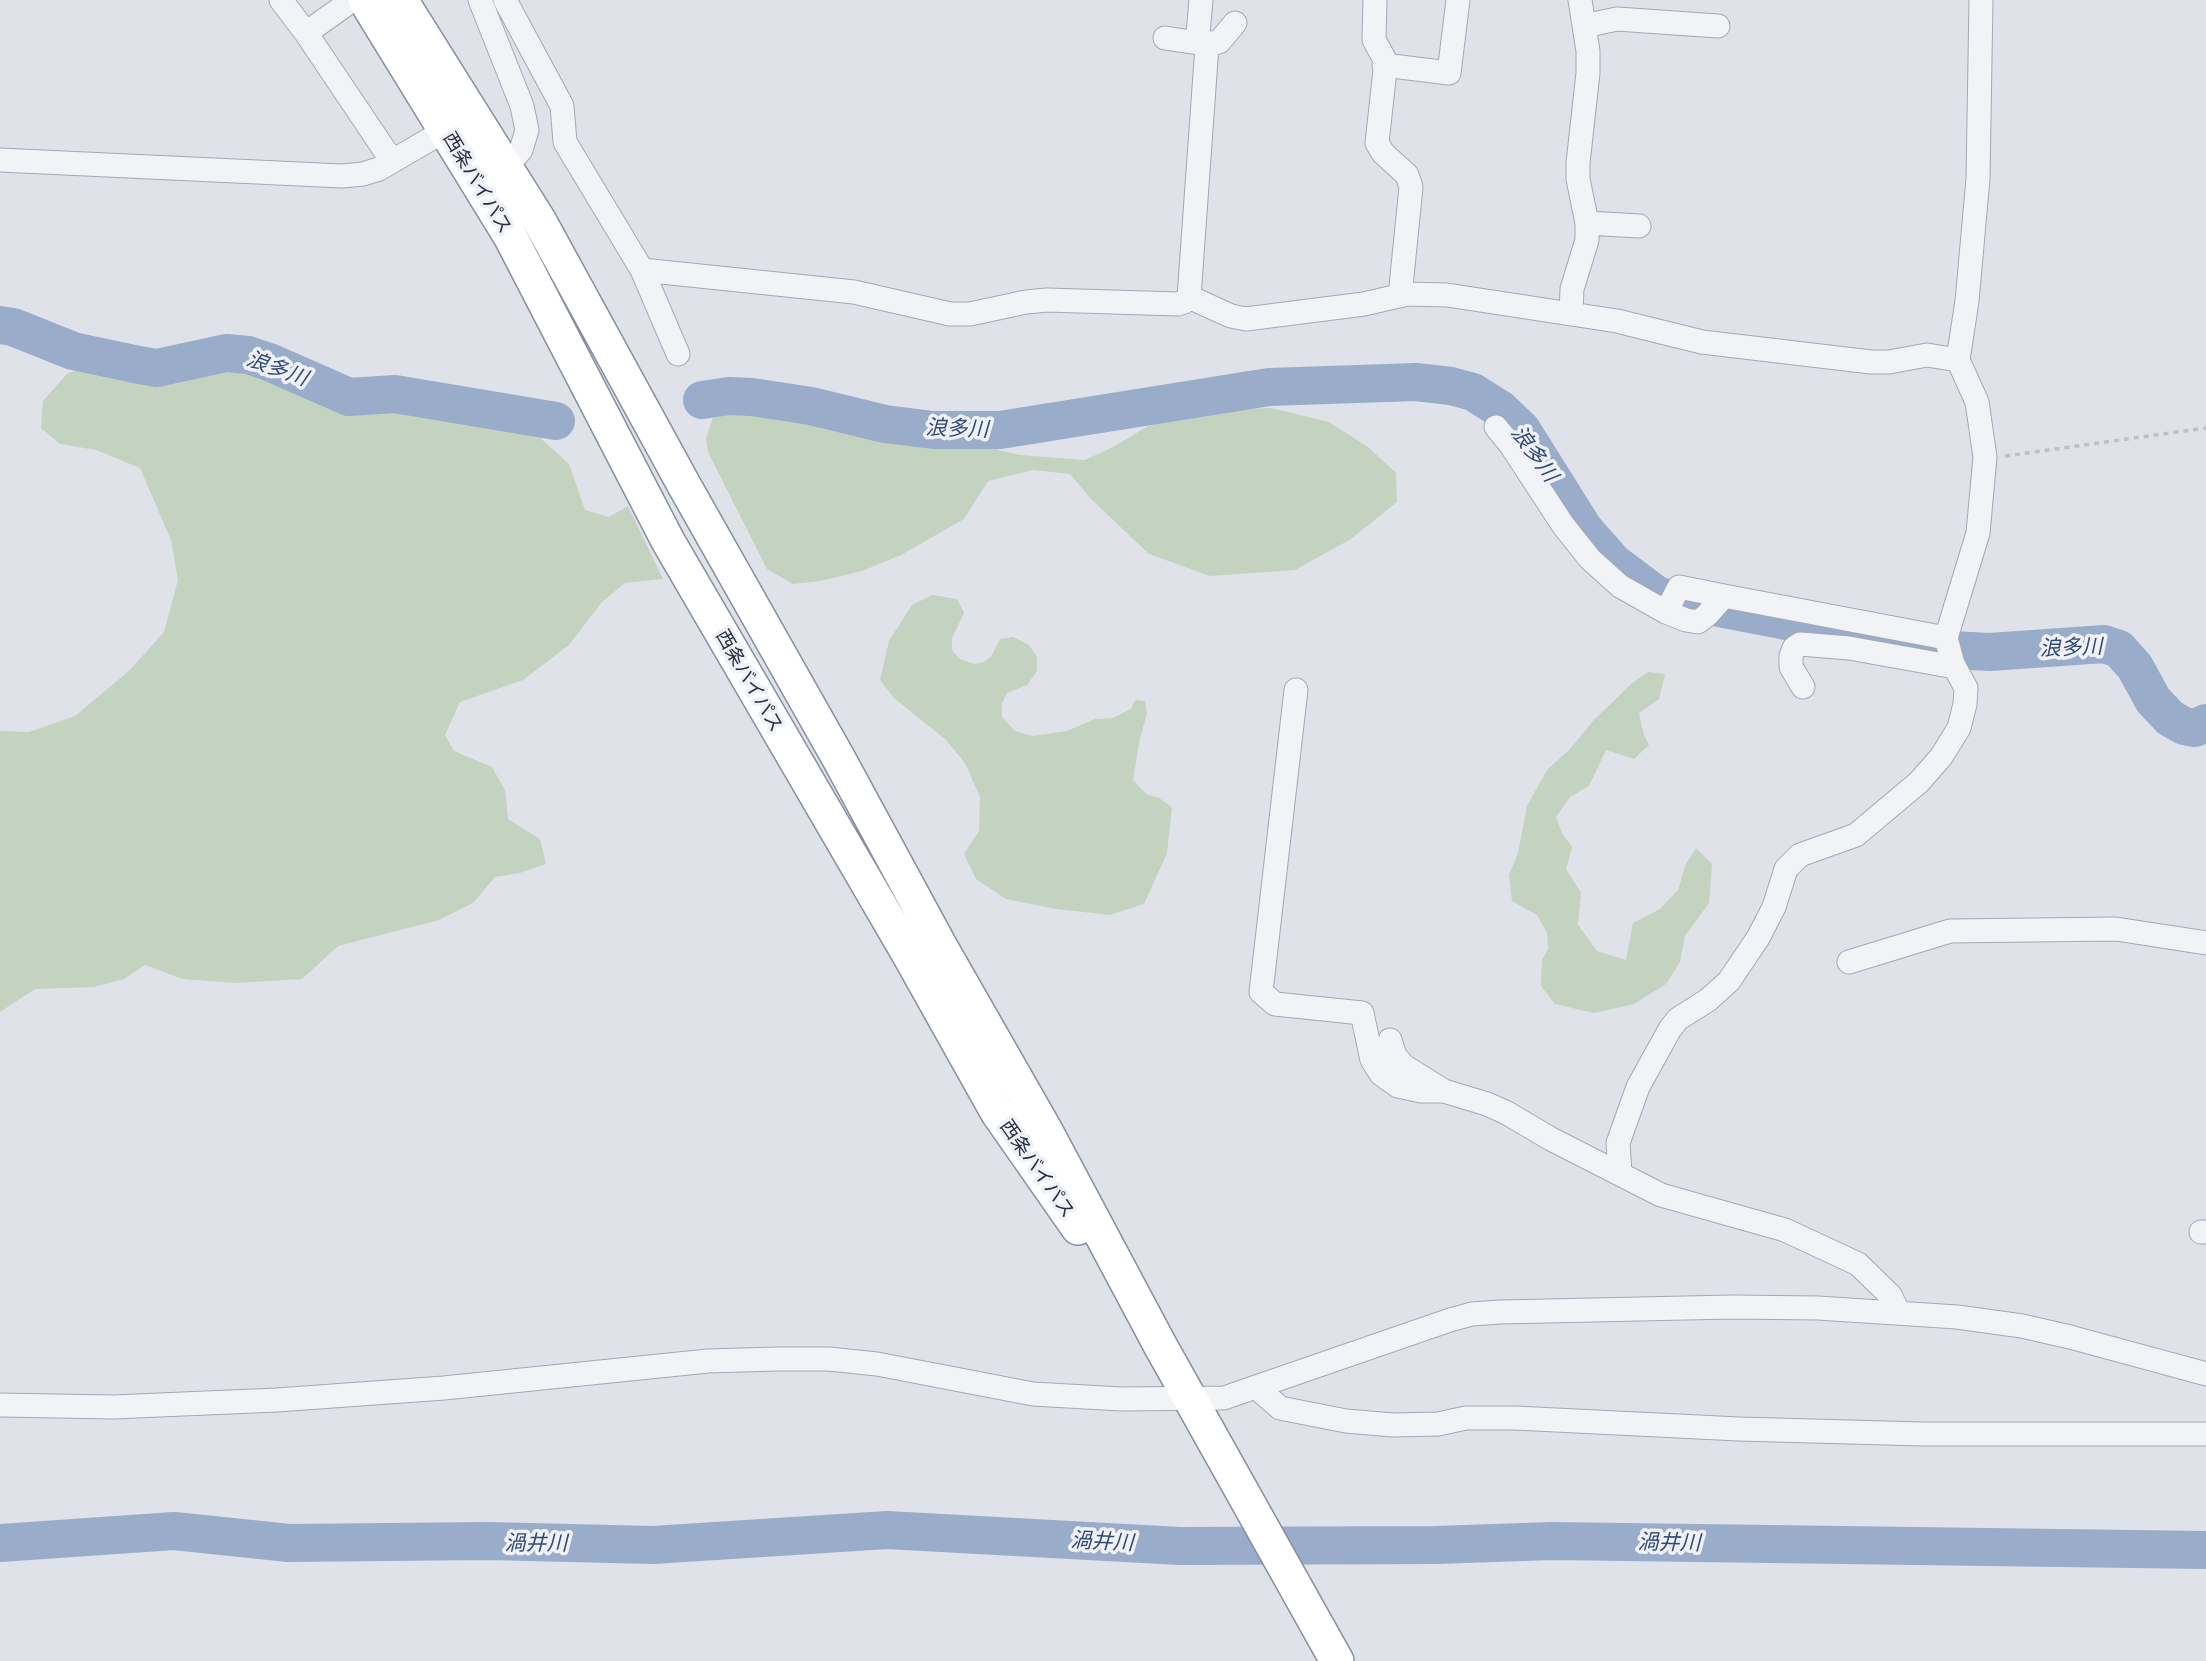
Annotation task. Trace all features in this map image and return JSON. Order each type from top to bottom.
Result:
[{"type":"highway","name":"西条バイパス","points":[[401,0],[459,122],[478,184],[510,236],[668,541],[909,955],[997,1112],[1160,1345]]},
{"type":"highway","name":"西条バイパス","points":[[355,3],[459,122],[506,167],[539,220],[942,949],[1046,1131],[1160,1345],[1338,1661]]},
{"type":"street","points":[[281,0],[392,161]]},
{"type":"street","points":[[478,184],[506,167],[521,150],[527,130],[522,106],[480,0]]},
{"type":"street","points":[[505,0],[562,106],[565,142],[642,270],[678,354]]},
{"type":"street","points":[[1189,298],[1207,46],[1198,34],[1201,0]]},
{"type":"street","points":[[1375,0],[1374,40],[1384,58],[1377,143],[1383,153],[1407,175],[1411,187],[1400,296]]},
{"type":"street","points":[[1384,65],[1449,73],[1458,0]]},
{"type":"street","points":[[1571,313],[1572,289],[1587,240],[1587,223],[1578,179],[1588,73],[1588,51],[1580,0]]},
{"type":"street","points":[[1620,1173],[1618,1143],[1638,1087],[1678,1019],[1708,1000],[1729,981],[1758,938],[1774,907],[1786,869],[1800,855],[1856,835],[1919,782],[1941,757],[1959,728],[1966,688],[1950,653],[1978,533],[1985,457],[1977,402],[1958,360],[1979,179],[1981,0]]},
{"type":"street","points":[[306,33],[355,3]]},
{"type":"street","points":[[1584,26],[1617,19],[1718,26]]},
{"type":"street","points":[[1165,38],[1205,44],[1219,42],[1235,23]]},
{"type":"street","points":[[0,160],[342,176],[379,169],[459,122]]},
{"type":"street","points":[[1587,223],[1639,226]]},
{"type":"street","points":[[642,270],[854,292],[950,314],[970,314],[1047,300],[1178,304],[1189,298]]},
{"type":"street","points":[[1189,298],[1231,316],[1246,319],[1364,304],[1400,296],[1447,295],[1617,321],[1702,342],[1858,361],[1889,362],[1927,355],[1958,360]]},
{"type":"street","points":[[1496,427],[1563,525],[1590,559],[1620,586],[1671,604],[1679,587],[1717,604],[1950,653]]},
{"type":"street","points":[[1803,687],[1791,667],[1794,648],[1800,644],[1950,653]]},
{"type":"street","points":[[1296,690],[1261,992],[1275,1004],[1362,1013],[1371,1059],[1381,1074],[1398,1086],[1421,1091],[1444,1091]]},
{"type":"street","points":[[1849,962],[1950,930],[2116,929],[2206,943]]},
{"type":"street","points":[[1390,1040],[1395,1056],[1404,1066],[1444,1091],[1507,1113],[1551,1139],[1661,1195],[1785,1230],[1832,1251],[1858,1265],[1880,1283],[1891,1295],[1899,1313]]},
{"type":"street","points":[[0,1405],[113,1407],[277,1400],[444,1388],[708,1362],[777,1359],[829,1359],[877,1364],[1033,1394],[1121,1399],[1224,1398],[1472,1314],[1732,1307],[1899,1313],[1957,1317],[2022,1326],[2206,1374]]},
{"type":"street","points":[[1256,1387],[1280,1408],[1346,1420],[1393,1424],[1438,1424],[1466,1418],[1515,1418],[1739,1429],[1922,1434],[2206,1434]]},
{"type":"path","points":[[1985,457],[2206,428]]},
{"type":"green space","points":[[237,361],[270,369],[310,392],[347,405],[394,402],[520,423],[569,464],[585,510],[609,517],[628,506],[663,579],[625,583],[602,602],[569,645],[523,680],[460,702],[445,735],[454,751],[492,767],[505,790],[508,819],[540,839],[546,864],[520,873],[495,877],[473,903],[439,920],[338,946],[302,979],[236,983],[182,979],[145,965],[124,979],[94,987],[35,989],[0,1012],[0,731],[29,732],[75,716],[129,671],[164,632],[178,580],[171,540],[140,468],[96,450],[60,444],[41,428],[43,401],[67,374],[88,365],[165,379]]},
{"type":"green space","points":[[756,384],[808,391],[929,418],[973,420],[998,450],[1020,455],[1085,460],[1148,426],[1216,410],[1271,408],[1329,422],[1368,447],[1396,473],[1397,502],[1351,539],[1295,570],[1210,576],[1149,554],[1091,499],[1070,474],[1033,470],[988,481],[964,519],[901,555],[862,571],[821,581],[793,584],[767,569],[708,452],[706,438],[715,412],[734,388]]},
{"type":"green space","points":[[932,595],[957,599],[964,613],[952,638],[952,650],[960,659],[974,664],[984,662],[991,657],[1000,639],[1013,637],[1029,645],[1037,657],[1037,671],[1027,685],[1007,693],[1002,703],[1002,717],[1015,731],[1033,736],[1067,731],[1095,719],[1113,718],[1131,709],[1135,700],[1145,701],[1147,714],[1133,780],[1146,794],[1159,798],[1172,807],[1167,853],[1144,904],[1110,915],[1056,909],[1006,899],[976,879],[964,854],[979,831],[980,797],[965,763],[946,740],[894,698],[880,680],[889,641],[912,605]]},
{"type":"green space","points":[[1648,672],[1665,674],[1659,699],[1639,713],[1649,745],[1634,759],[1606,750],[1589,786],[1570,797],[1556,817],[1562,833],[1572,847],[1566,869],[1581,893],[1578,925],[1597,951],[1626,960],[1633,923],[1660,909],[1678,890],[1686,864],[1696,848],[1712,864],[1709,903],[1685,936],[1680,962],[1666,984],[1634,1004],[1594,1013],[1555,1004],[1541,986],[1542,960],[1548,949],[1547,933],[1537,915],[1512,901],[1509,875],[1518,853],[1527,806],[1547,770],[1631,684]]},
{"type":"waterway","name":"浪多川","points":[[0,325],[13,327],[73,351],[139,365],[157,368],[226,353],[248,355],[349,397],[395,394],[556,421]]},
{"type":"waterway","name":"浪多川","points":[[702,400],[729,396],[752,397],[811,406],[885,424],[933,430],[1000,430],[1269,387],[1416,382],[1451,386],[1473,392],[1500,409],[1522,430],[1584,529],[1614,563],[1658,596],[1931,649],[1990,652],[2104,644],[2119,649],[2135,667],[2153,700],[2170,718],[2184,726],[2195,728],[2206,723]]},
{"type":"waterway","name":"渦井川","points":[[0,1543],[174,1531],[289,1543],[488,1541],[653,1545],[887,1530],[1180,1546],[1436,1545],[1552,1541],[2206,1550]]}]
